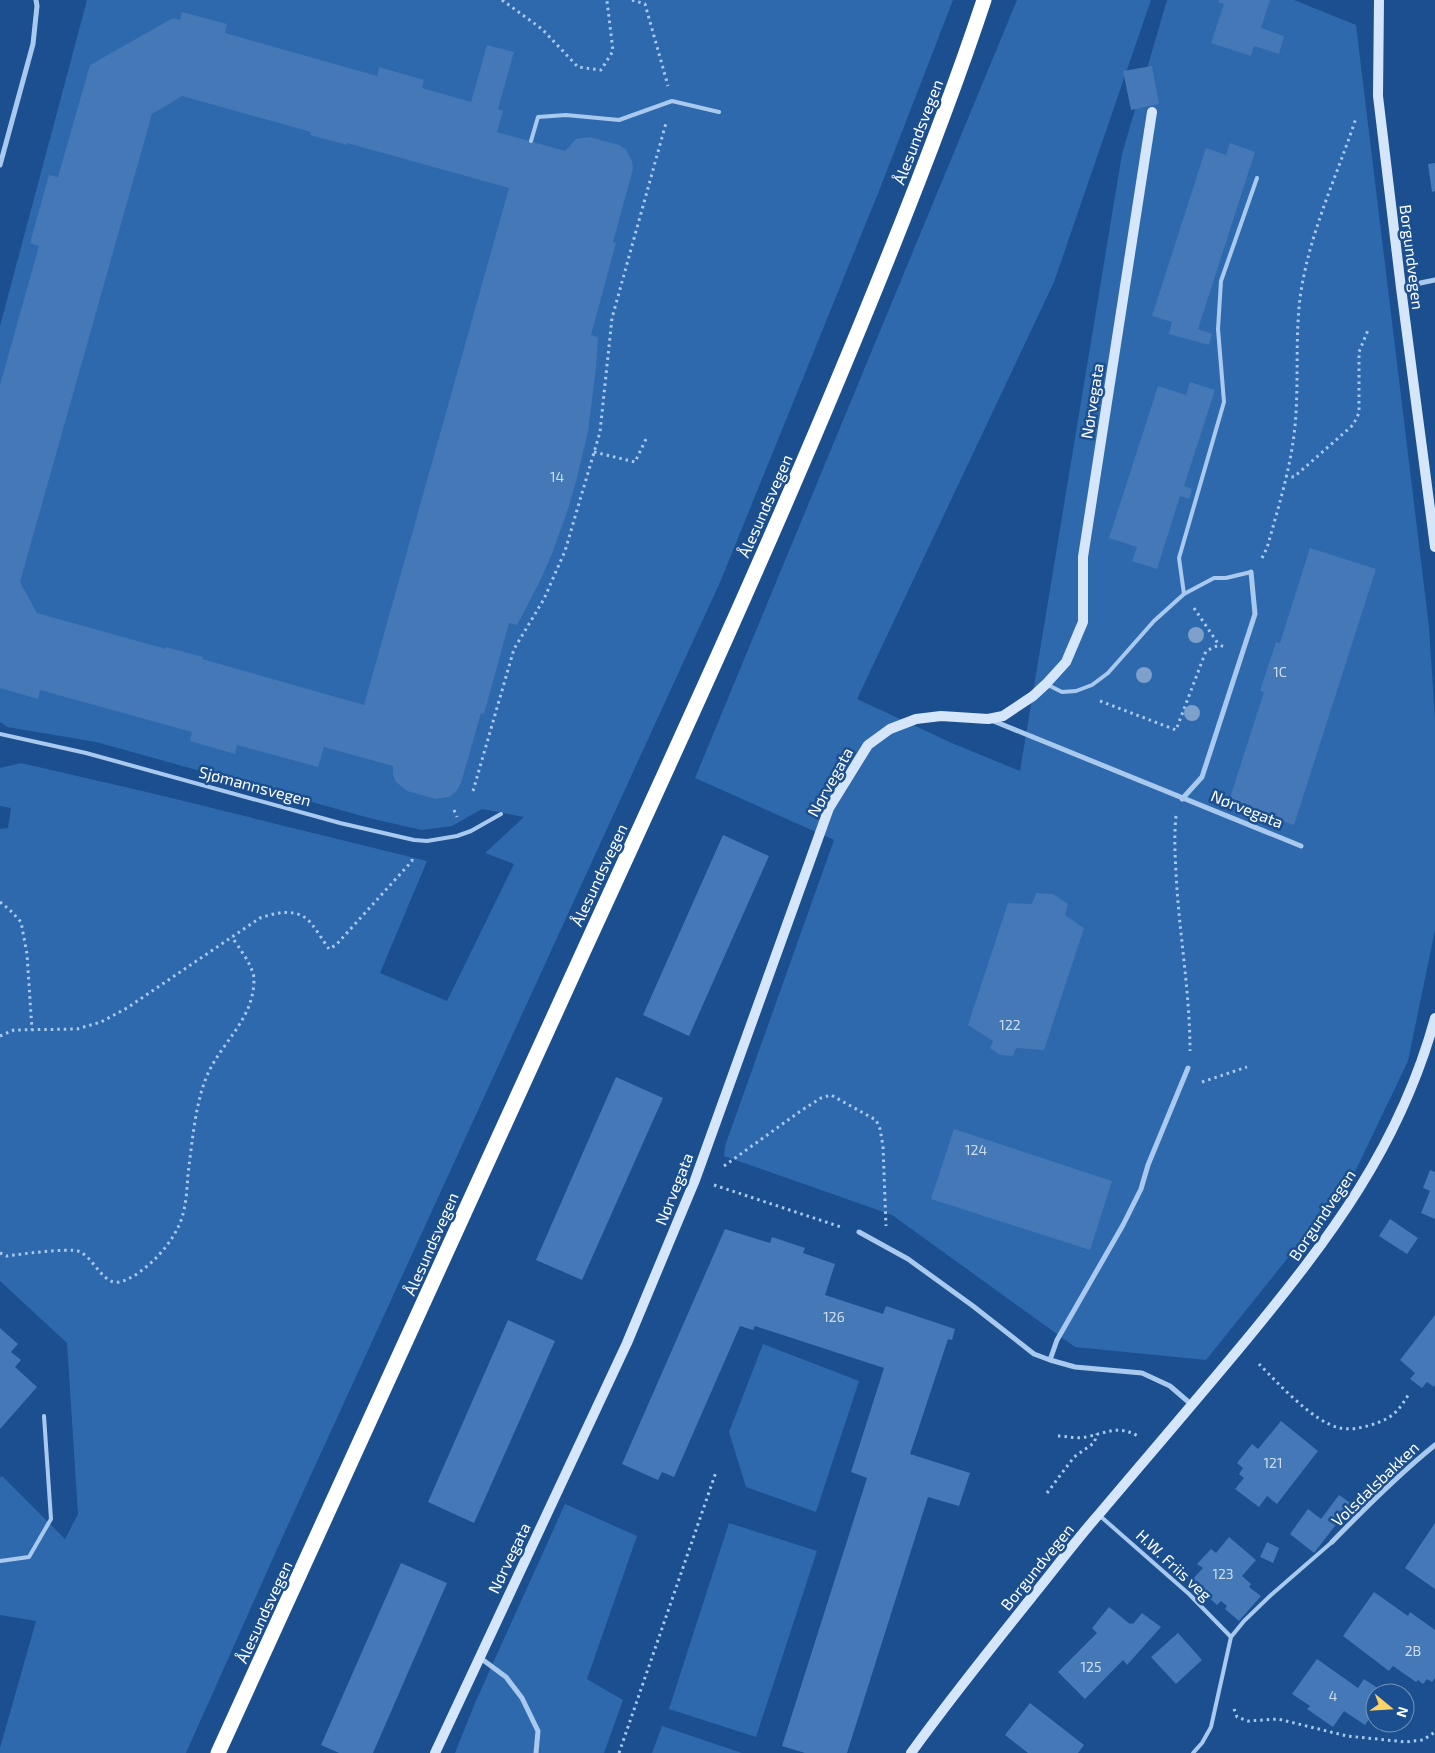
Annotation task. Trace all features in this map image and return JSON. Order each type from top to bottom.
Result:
[{"type":"highway","name":"Ålesundsvegen","points":[[218,1753],[578,961],[678,746],[821,423],[899,232],[984,0]]},
{"type":"street","points":[[0,165],[33,44],[36,0]]},
{"type":"street","name":"Borgundvegen","points":[[1379,0],[1378,96],[1435,547]]},
{"type":"street","name":"Nørvegata","points":[[435,1753],[627,1343],[691,1189],[829,808],[868,745],[890,729],[916,719],[941,716],[988,719],[1003,716],[1017,708],[1046,684],[1066,662],[1082,622],[1083,557],[1152,112]]},
{"type":"street","points":[[1401,288],[1435,280]]},
{"type":"street","name":"Nørvegata","points":[[1182,799],[1202,777],[1255,614],[1251,572]]},
{"type":"street","name":"Nørvegata","points":[[988,719],[1301,846]]},
{"type":"street","name":"Borgundvegen","points":[[910,1753],[1098,1514],[1193,1405],[1297,1278],[1353,1199],[1389,1138],[1421,1062],[1435,1018]]},
{"type":"street","points":[[1050,1360],[1057,1340],[1127,1218],[1141,1189],[1154,1150],[1188,1068]]},
{"type":"street","points":[[859,1232],[908,1259],[1034,1354],[1076,1368],[1142,1373],[1170,1386],[1193,1405]]},
{"type":"street","name":"Volsdalsbakken","points":[[1332,1542],[1373,1500],[1435,1444]]},
{"type":"street","points":[[479,1657],[506,1677],[522,1698],[538,1731],[536,1753]]},
{"type":"lane","points":[[530,141],[538,117],[566,115],[619,120],[672,101],[719,112]]},
{"type":"lane","points":[[1184,594],[1179,558],[1224,402],[1218,330],[1222,281],[1257,178]]},
{"type":"lane","points":[[1046,684],[1062,692],[1086,688],[1108,674],[1154,621],[1184,594],[1214,578],[1226,578],[1251,572]]},
{"type":"lane","name":"Sjømannsvegen","points":[[0,734],[86,752],[340,823],[414,840],[427,841],[457,836],[471,831],[501,814]]},
{"type":"lane","points":[[0,1561],[29,1557],[51,1520],[44,1416]]},
{"type":"lane","name":"H.W. Friis veg","points":[[1098,1514],[1189,1594],[1231,1637]]},
{"type":"lane","points":[[1192,1753],[1202,1743],[1211,1727],[1231,1637],[1244,1621],[1271,1595],[1332,1542]]},
{"type":"path","points":[[502,0],[542,29],[578,67],[601,70],[613,51],[607,1],[609,0]]},
{"type":"path","points":[[473,791],[514,648],[544,599],[565,551],[600,432],[612,318],[672,101],[645,4],[632,0]]},
{"type":"path","points":[[1251,572],[1259,564],[1267,548],[1292,451],[1295,425],[1300,298],[1315,229],[1346,150],[1356,118]]},
{"type":"path","points":[[1286,476],[1294,477],[1353,425],[1359,413],[1359,352],[1368,330]]},
{"type":"path","points":[[594,452],[635,462],[648,437]]},
{"type":"path","points":[[1184,594],[1219,645],[1242,652]]},
{"type":"path","points":[[1086,688],[1097,700],[1176,730],[1206,651],[1219,645]]},
{"type":"path","points":[[1182,799],[1176,816],[1174,833],[1177,892],[1190,1021],[1188,1068]]},
{"type":"path","points":[[0,1036],[14,1030],[77,1029],[101,1022],[127,1008],[260,918],[278,913],[292,913],[308,920],[329,949],[336,945],[412,861],[414,840]]},
{"type":"path","points":[[0,902],[21,922],[27,954],[32,1030]]},
{"type":"path","points":[[0,1253],[6,1256],[78,1251],[89,1258],[104,1276],[112,1281],[121,1282],[143,1270],[165,1249],[180,1222],[186,1196],[200,1099],[206,1080],[221,1050],[239,1027],[253,995],[254,978],[251,969],[232,937]]},
{"type":"path","points":[[1182,1084],[1189,1087],[1247,1067]]},
{"type":"path","points":[[720,1169],[802,1110],[821,1098],[831,1095],[876,1120],[880,1129],[883,1146],[887,1219],[884,1246]]},
{"type":"path","points":[[709,1184],[832,1224]]},
{"type":"path","points":[[1259,1364],[1284,1390],[1319,1418],[1340,1428],[1360,1428],[1388,1420],[1403,1404],[1410,1392]]},
{"type":"path","points":[[1058,1436],[1084,1438],[1108,1430],[1130,1431],[1140,1437]]},
{"type":"path","points":[[1047,1493],[1074,1457],[1094,1443],[1097,1433]]},
{"type":"path","points":[[619,1753],[716,1472]]},
{"type":"path","points":[[1232,1704],[1237,1717],[1248,1721],[1278,1719],[1347,1736],[1406,1742],[1422,1740],[1435,1732]]},
{"type":"shaded area","points":[[87,0],[953,0],[881,186],[721,580],[282,1538],[186,1753],[0,1753],[36,1621],[0,1615],[0,1478],[2,1476],[65,1539],[78,1514],[67,1343],[0,1281],[0,829],[8,828],[11,808],[0,806],[0,768],[21,763],[427,861],[380,973],[447,1001],[514,864],[485,853],[524,817],[482,809],[452,826],[422,830],[373,819],[96,742],[7,727],[0,722],[0,326]]},
{"type":"shaded area","points":[[1017,0],[1151,0],[1054,282],[857,699],[954,744],[1020,771],[1122,154],[1167,0],[1294,0],[1356,25],[1429,627],[1435,719],[1435,930],[1408,1061],[1352,1178],[1206,1360],[1075,1347],[892,1215],[724,1156],[725,1146],[834,840],[695,778]]},
{"type":"shaded area","points":[[763,1344],[859,1381],[816,1512],[746,1487],[729,1432]]},
{"type":"shaded area","points":[[565,1504],[637,1536],[587,1679],[623,1700],[604,1753],[455,1753],[475,1703]]},
{"type":"shaded area","points":[[729,1523],[817,1551],[756,1737],[669,1709]]},
{"type":"shaded area","points":[[662,1726],[742,1753],[652,1753]]},
{"type":"building","points":[[1219,0],[1270,0],[1261,28],[1284,36],[1279,54],[1254,46],[1251,56],[1211,43],[1224,4],[1218,2]]},
{"type":"building","points":[[182,12],[227,24],[225,33],[377,76],[379,67],[424,80],[422,88],[471,102],[487,45],[514,52],[498,109],[503,111],[497,132],[565,151],[576,139],[590,137],[619,145],[626,150],[632,161],[633,169],[613,242],[616,243],[591,335],[598,337],[596,368],[588,431],[577,478],[552,554],[539,583],[517,625],[509,623],[484,714],[481,713],[461,783],[456,792],[449,797],[436,799],[407,791],[396,782],[393,766],[324,747],[318,767],[237,745],[235,754],[190,741],[192,732],[40,690],[38,699],[0,688],[0,385],[39,246],[30,243],[49,175],[58,177],[90,65],[173,18],[180,20]],"holes":[[[182,96],[311,132],[310,135],[347,145],[347,143],[509,188],[364,705],[202,659],[203,657],[166,647],[166,649],[37,613],[20,582],[152,114]]]},
{"type":"building","points":[[1152,66],[1159,104],[1131,110],[1123,71]]},
{"type":"building","points":[[1230,143],[1255,152],[1198,329],[1212,334],[1209,345],[1169,334],[1172,322],[1152,316],[1206,148],[1226,155]]},
{"type":"building","points":[[1435,163],[1435,191],[1432,192],[1428,164]]},
{"type":"building","points":[[1190,382],[1215,390],[1184,486],[1192,489],[1189,499],[1180,496],[1157,569],[1132,561],[1137,547],[1109,538],[1158,386],[1186,395]]},
{"type":"building","points":[[1310,548],[1376,569],[1294,825],[1228,804],[1264,692],[1260,691],[1276,642],[1280,643]]},
{"type":"building","points":[[723,835],[769,856],[689,1036],[643,1015]]},
{"type":"building","points":[[1036,893],[1053,894],[1068,904],[1065,915],[1084,928],[1044,1050],[1016,1048],[1013,1056],[1000,1055],[990,1048],[993,1041],[968,1025],[1008,903],[1032,904]]},
{"type":"building","points":[[616,1077],[663,1098],[582,1280],[536,1260]]},
{"type":"building","points":[[954,1129],[1112,1181],[1090,1250],[931,1199]]},
{"type":"building","points":[[1430,1170],[1435,1172],[1435,1219],[1421,1213],[1430,1191],[1423,1188]]},
{"type":"building","points":[[1390,1219],[1418,1238],[1407,1254],[1379,1236]]},
{"type":"building","points":[[725,1229],[770,1243],[772,1237],[805,1248],[803,1253],[835,1264],[825,1295],[883,1314],[886,1306],[955,1329],[952,1340],[948,1339],[910,1454],[970,1473],[959,1506],[928,1497],[847,1753],[805,1753],[782,1746],[867,1478],[851,1472],[884,1368],[755,1326],[753,1330],[740,1326],[674,1477],[662,1472],[658,1480],[622,1464]]},
{"type":"building","points":[[1435,1315],[1435,1385],[1434,1387],[1427,1382],[1422,1388],[1410,1379],[1415,1373],[1400,1360]]},
{"type":"building","points":[[508,1320],[555,1341],[474,1523],[428,1502]]},
{"type":"building","points":[[0,1328],[18,1344],[11,1352],[21,1360],[15,1367],[37,1387],[0,1429]]},
{"type":"building","points":[[1281,1421],[1318,1451],[1277,1504],[1267,1496],[1259,1507],[1235,1489],[1244,1478],[1239,1474],[1243,1468],[1237,1463],[1252,1444],[1258,1449]]},
{"type":"building","points":[[1339,1495],[1352,1504],[1314,1553],[1290,1534],[1308,1509],[1321,1519]]},
{"type":"building","points":[[1435,1523],[1435,1589],[1405,1568]]},
{"type":"building","points":[[1229,1537],[1256,1560],[1242,1576],[1251,1584],[1249,1587],[1261,1596],[1239,1621],[1225,1609],[1227,1606],[1221,1601],[1217,1605],[1191,1581],[1203,1568],[1197,1564],[1211,1549],[1216,1553]]},
{"type":"building","points":[[1267,1542],[1279,1548],[1273,1563],[1260,1557]]},
{"type":"building","points":[[401,1563],[447,1583],[373,1753],[339,1753],[321,1745]]},
{"type":"building","points":[[1374,1592],[1408,1616],[1410,1612],[1435,1630],[1435,1678],[1432,1682],[1427,1679],[1423,1684],[1418,1680],[1416,1682],[1393,1666],[1389,1671],[1343,1636]]},
{"type":"building","points":[[1109,1607],[1130,1624],[1133,1624],[1142,1613],[1161,1627],[1127,1665],[1123,1660],[1085,1699],[1058,1672],[1097,1633],[1092,1628]]},
{"type":"building","points":[[1178,1633],[1202,1660],[1176,1684],[1151,1657]]},
{"type":"building","points":[[1317,1659],[1358,1688],[1364,1679],[1370,1683],[1365,1683],[1365,1725],[1344,1711],[1333,1727],[1307,1709],[1310,1706],[1292,1694]]},
{"type":"building","points":[[1030,1703],[1084,1745],[1078,1753],[1028,1753],[1005,1735]]}]
